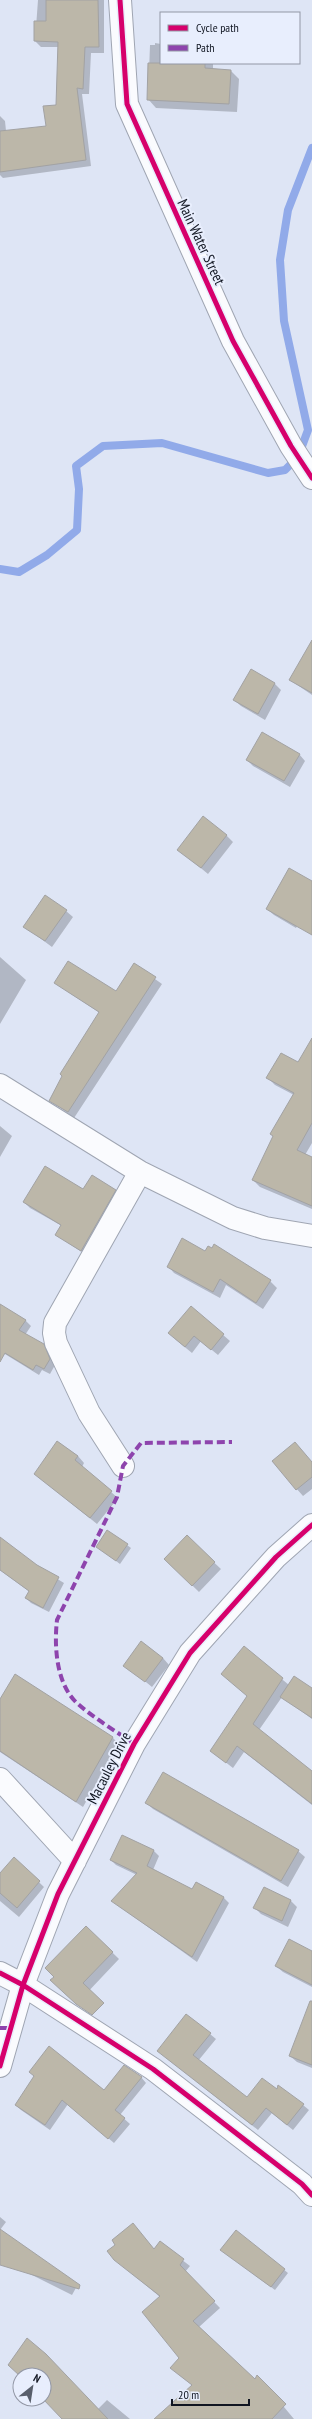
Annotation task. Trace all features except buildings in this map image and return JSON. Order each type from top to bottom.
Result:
[{"type":"street","name":"Main Water Street","points":[[120,0],[127,104],[233,341],[291,446],[312,478]]},
{"type":"street","points":[[0,1085],[140,1172],[233,1218],[265,1228],[312,1236]]},
{"type":"street","points":[[123,1466],[89,1413],[56,1343],[54,1333],[55,1323],[140,1172]]},
{"type":"street","name":"Macauley Drive","points":[[0,2066],[23,1985],[58,1894],[134,1744],[190,1653],[276,1557],[312,1525]]},
{"type":"street","points":[[0,1779],[75,1861]]},
{"type":"street","points":[[0,1973],[23,1985],[153,2069],[302,2184],[312,2196]]},
{"type":"waterway","points":[[0,569],[19,572],[47,555],[77,530],[79,489],[76,466],[103,446],[162,443],[268,473],[285,470],[298,457],[308,430],[284,321],[280,260],[288,210],[312,148]]},
{"type":"marked path","points":[[134,1744],[91,1715],[78,1704],[65,1687],[58,1665],[56,1641],[57,1620],[117,1497],[123,1466],[141,1443],[232,1442]]},
{"type":"marked path","points":[[0,2028],[12,2028]]},
{"type":"cycle path","points":[[120,0],[127,104],[233,341],[291,446],[312,478]]},
{"type":"cycle path","points":[[0,2066],[23,1985],[58,1894],[134,1744],[190,1653],[276,1557],[312,1525]]},
{"type":"cycle path","points":[[0,1973],[23,1985],[153,2069],[302,2184],[312,2195]]}]
